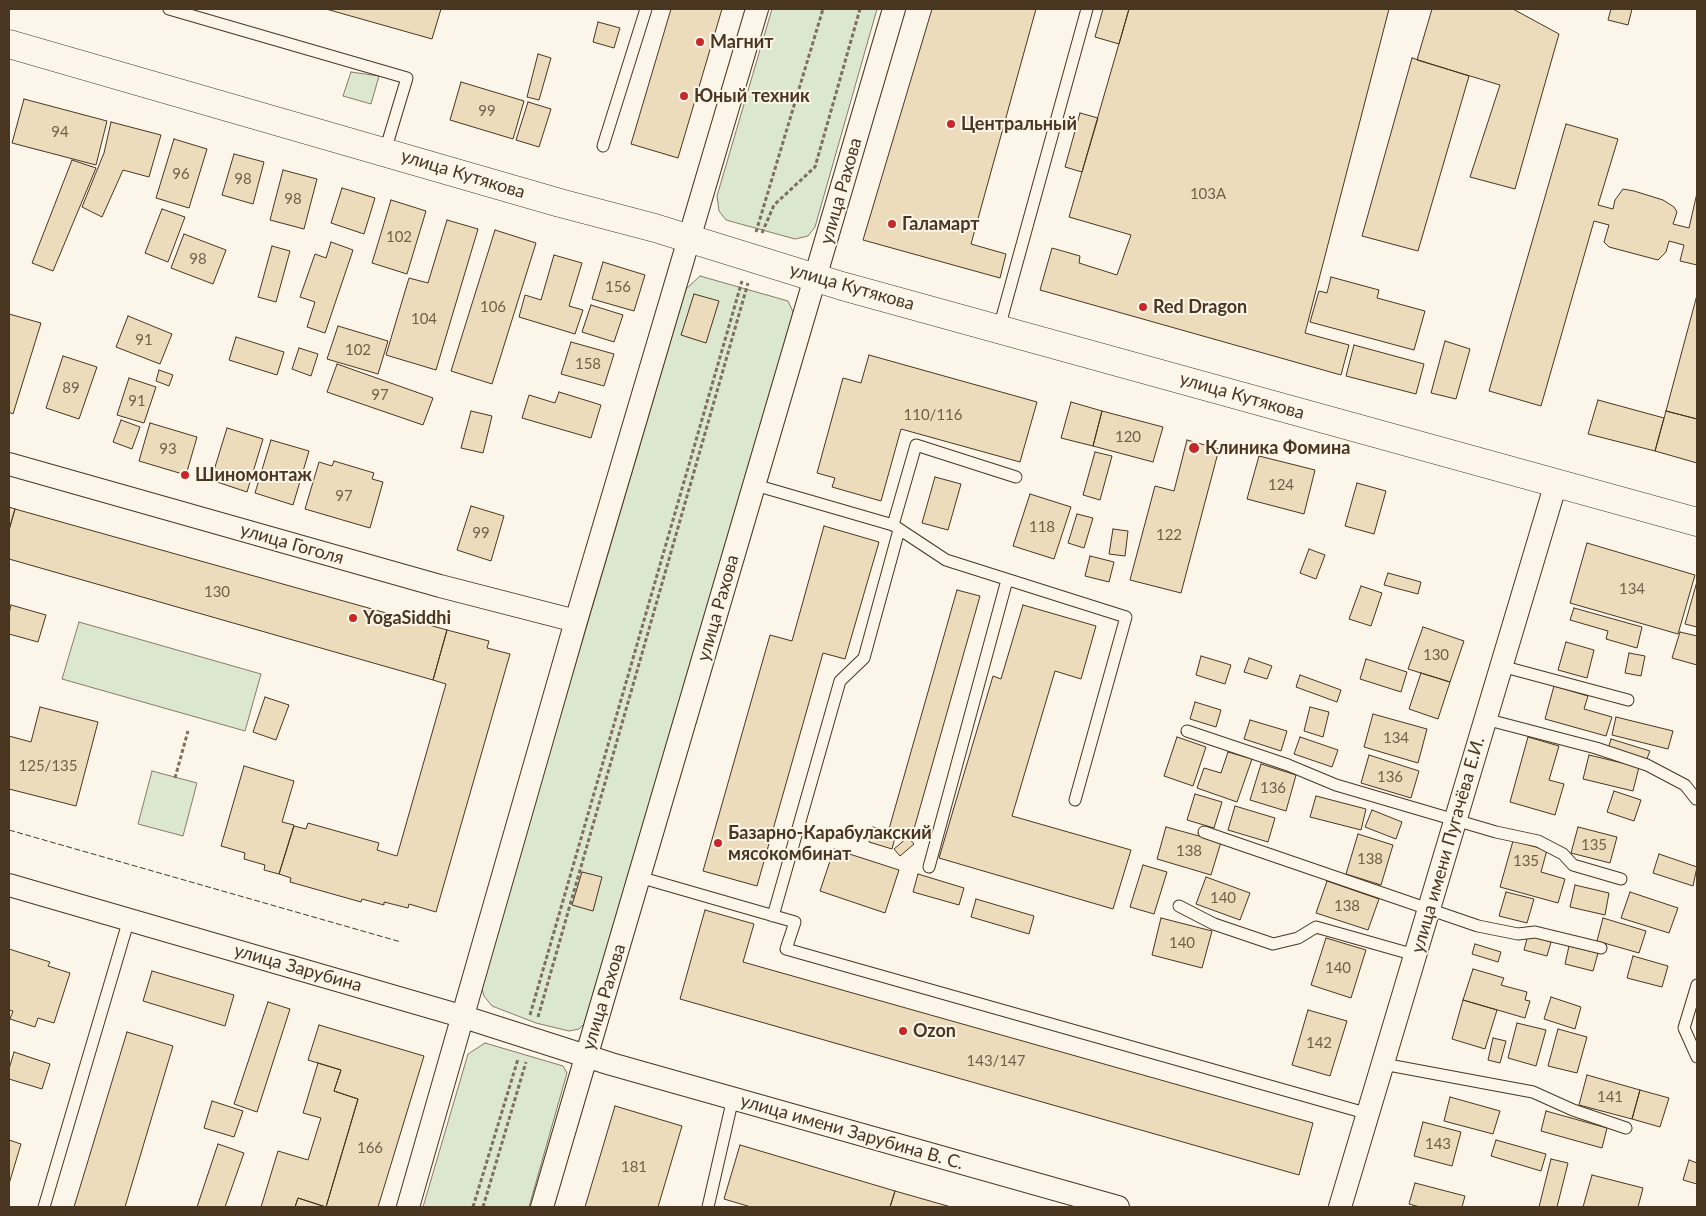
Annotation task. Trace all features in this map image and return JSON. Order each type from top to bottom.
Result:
[{"type":"street","points":[[408,1207],[461,1016],[576,621],[757,9]]},
{"type":"street","name":"улица Рахова","points":[[542,1207],[894,9]]},
{"type":"street","name":"улица Кутякова","points":[[9,44],[688,238],[815,278],[1697,522]]},
{"type":"street","name":"улица Гоголя","points":[[9,464],[440,586],[576,621]]},
{"type":"street","name":"улица имени Пугачёва Е.И.","points":[[1340,1207],[1556,483]]},
{"type":"street","name":"улица Зарубина","points":[[9,885],[461,1016],[586,1056]]},
{"type":"street","name":"улица имени Зарубина В. С.","points":[[586,1056],[1118,1207]]},
{"type":"lane","points":[[169,9],[407,78],[385,151]]},
{"type":"lane","points":[[603,146],[646,9]]},
{"type":"lane","points":[[1000,328],[1087,9]]},
{"type":"lane","points":[[772,916],[840,681],[864,658],[916,445],[1016,477]]},
{"type":"lane","points":[[755,485],[896,527],[946,560],[1126,617],[1075,800]]},
{"type":"lane","points":[[929,867],[1007,580]]},
{"type":"lane","points":[[1500,666],[1628,700]]},
{"type":"lane","points":[[1485,719],[1596,748],[1647,766],[1686,785],[1696,799]]},
{"type":"lane","points":[[1187,731],[1288,765],[1336,786],[1455,821],[1538,841],[1563,854],[1573,865],[1621,879]]},
{"type":"lane","points":[[1204,832],[1478,926],[1518,934],[1535,932],[1601,948]]},
{"type":"lane","points":[[639,877],[794,922],[786,949],[1368,1114]]},
{"type":"lane","points":[[1179,906],[1214,924],[1273,944],[1298,938],[1316,927],[1415,955]]},
{"type":"lane","points":[[44,1207],[129,919]]},
{"type":"lane","points":[[1697,985],[1684,1028],[1697,1057]]},
{"type":"lane","points":[[1383,1064],[1533,1092],[1573,1110],[1626,1128]]},
{"type":"lane","points":[[708,1207],[733,1098]]},
{"type":"path","points":[[483,1207],[528,1038],[823,9]]},
{"type":"path","points":[[473,1207],[528,1038],[752,258],[774,205],[815,167],[860,9]]},
{"type":"path","points":[[176,778],[188,731]]},
{"type":"green space","points":[[772,9],[877,9],[815,227],[808,236],[795,239],[726,220],[719,211],[717,196]]},
{"type":"green space","points":[[351,72],[379,76],[371,104],[343,96]]},
{"type":"green space","points":[[700,276],[788,301],[793,312],[586,1022],[579,1029],[569,1031],[536,1023],[492,1006],[484,996],[481,985],[686,289]]},
{"type":"green space","points":[[79,622],[261,674],[245,731],[62,679]]},
{"type":"green space","points":[[152,771],[197,783],[183,836],[138,824]]},
{"type":"green space","points":[[485,1043],[563,1066],[567,1073],[529,1207],[423,1207],[468,1054]]},
{"type":"building","points":[[326,9],[441,9],[432,39]]},
{"type":"building","points":[[671,9],[722,9],[678,158],[631,144]]},
{"type":"building","name":"Центральный","points":[[932,9],[1036,9],[971,244],[1006,254],[1000,278],[863,240]]},
{"type":"building","points":[[1103,9],[1129,9],[1119,44],[1095,37]]},
{"type":"building","points":[[1129,9],[1389,9],[1305,333],[1349,345],[1341,375],[1040,290],[1052,248],[1080,256],[1079,263],[1117,275],[1131,235],[1069,217]]},
{"type":"building","points":[[1432,9],[1513,9],[1559,34],[1515,189],[1470,177],[1500,85],[1417,60]]},
{"type":"building","points":[[1611,9],[1632,9],[1628,25],[1608,20]]},
{"type":"building","points":[[598,22],[620,28],[614,48],[593,42]]},
{"type":"building","points":[[538,54],[551,58],[539,100],[527,97]]},
{"type":"building","points":[[1412,58],[1469,76],[1418,251],[1362,236]]},
{"type":"building","points":[[461,82],[524,101],[513,139],[450,120]]},
{"type":"building","points":[[24,99],[107,121],[96,165],[12,143]]},
{"type":"building","points":[[528,102],[551,109],[539,147],[516,140]]},
{"type":"building","points":[[1080,113],[1098,118],[1082,172],[1065,167]]},
{"type":"building","points":[[111,122],[161,135],[149,177],[123,170],[102,217],[82,207],[104,153]]},
{"type":"building","points":[[1566,124],[1618,139],[1598,205],[1613,209],[1615,200],[1623,189],[1634,191],[1663,200],[1674,207],[1677,212],[1673,224],[1689,228],[1697,193],[1697,265],[1680,261],[1684,245],[1669,241],[1666,252],[1658,260],[1609,247],[1604,242],[1609,225],[1594,221],[1541,406],[1489,391]]},
{"type":"building","points":[[174,139],[207,149],[189,208],[156,198]]},
{"type":"building","points":[[234,154],[264,162],[253,204],[222,195]]},
{"type":"building","points":[[72,160],[96,168],[53,271],[32,263]]},
{"type":"building","points":[[283,170],[317,179],[304,229],[270,220]]},
{"type":"building","points":[[342,188],[375,198],[364,234],[331,223]]},
{"type":"building","points":[[391,200],[426,211],[407,274],[372,263]]},
{"type":"building","points":[[162,209],[185,217],[168,262],[145,253]]},
{"type":"building","points":[[447,220],[478,229],[436,370],[386,355],[409,278],[428,283]]},
{"type":"building","points":[[495,230],[536,243],[492,384],[451,371]]},
{"type":"building","points":[[184,234],[226,250],[213,284],[171,268]]},
{"type":"building","points":[[331,242],[353,250],[325,333],[307,327],[315,302],[300,297],[315,254],[326,258]]},
{"type":"building","points":[[272,246],[290,251],[276,302],[258,297]]},
{"type":"building","points":[[554,255],[582,263],[569,306],[583,310],[575,334],[519,317],[525,295],[541,300]]},
{"type":"building","points":[[603,262],[645,275],[634,311],[592,299]]},
{"type":"building","points":[[1331,277],[1379,290],[1377,298],[1425,311],[1414,350],[1310,322],[1319,291],[1327,293]]},
{"type":"building","points":[[694,294],[719,301],[706,343],[681,335]]},
{"type":"building","points":[[1697,295],[1697,419],[1666,411]]},
{"type":"building","points":[[591,305],[623,315],[614,342],[582,332]]},
{"type":"building","points":[[9,314],[41,323],[13,414],[9,412]]},
{"type":"building","points":[[128,316],[172,334],[160,364],[116,347]]},
{"type":"building","points":[[338,326],[388,341],[378,374],[327,359]]},
{"type":"building","points":[[236,337],[284,352],[277,375],[229,360]]},
{"type":"building","points":[[1445,341],[1470,349],[1456,399],[1431,393]]},
{"type":"building","points":[[571,342],[614,354],[604,386],[561,374]]},
{"type":"building","points":[[1354,345],[1424,364],[1416,394],[1346,376]]},
{"type":"building","points":[[299,348],[318,354],[311,376],[292,369]]},
{"type":"building","points":[[869,355],[1037,402],[1020,462],[901,429],[881,501],[832,487],[835,478],[817,473],[843,378],[861,383]]},
{"type":"building","points":[[63,356],[97,367],[79,419],[46,408]]},
{"type":"building","points":[[337,364],[433,398],[423,425],[327,392]]},
{"type":"building","points":[[159,370],[173,375],[169,386],[156,381]]},
{"type":"building","points":[[129,378],[156,387],[144,423],[117,415]]},
{"type":"building","points":[[559,392],[601,405],[591,438],[522,418],[529,395],[555,403]]},
{"type":"building","points":[[1598,400],[1664,418],[1655,451],[1588,434]]},
{"type":"building","points":[[1071,402],[1102,411],[1093,446],[1061,438]]},
{"type":"building","points":[[471,411],[492,416],[483,453],[461,448]]},
{"type":"building","points":[[1102,411],[1163,427],[1153,462],[1093,446]]},
{"type":"building","points":[[1666,411],[1697,419],[1697,463],[1655,451]]},
{"type":"building","points":[[121,420],[140,427],[132,449],[113,442]]},
{"type":"building","points":[[150,423],[197,437],[186,475],[139,461]]},
{"type":"building","points":[[227,428],[263,439],[247,492],[211,480]]},
{"type":"building","points":[[271,440],[309,451],[293,505],[255,493]]},
{"type":"building","points":[[1187,440],[1219,449],[1181,593],[1130,580],[1155,486],[1174,491]]},
{"type":"building","points":[[1095,452],[1112,456],[1100,500],[1083,495]]},
{"type":"building","points":[[1259,456],[1315,470],[1304,514],[1247,499]]},
{"type":"building","points":[[334,461],[374,473],[372,479],[383,482],[370,528],[305,509],[319,462],[332,466]]},
{"type":"building","points":[[935,477],[961,484],[948,530],[922,523]]},
{"type":"building","points":[[1357,483],[1386,491],[1374,534],[1345,526]]},
{"type":"building","points":[[1030,494],[1071,507],[1054,559],[1013,546]]},
{"type":"building","points":[[471,506],[504,516],[491,561],[457,550]]},
{"type":"building","points":[[9,507],[15,509],[9,530]]},
{"type":"building","points":[[15,509],[447,630],[433,680],[9,559],[9,530]]},
{"type":"building","points":[[1077,514],[1093,518],[1084,548],[1068,543]]},
{"type":"building","points":[[824,526],[879,542],[845,659],[823,653],[757,886],[703,871],[770,635],[792,641]]},
{"type":"building","points":[[1113,529],[1128,531],[1125,556],[1109,554]]},
{"type":"building","points":[[1587,543],[1695,575],[1678,634],[1570,603]]},
{"type":"building","points":[[1309,549],[1325,555],[1316,579],[1300,573]]},
{"type":"building","points":[[1090,556],[1114,562],[1109,582],[1085,576]]},
{"type":"building","points":[[1388,573],[1421,582],[1418,594],[1384,585]]},
{"type":"building","points":[[1697,585],[1697,627],[1685,624]]},
{"type":"building","points":[[1361,586],[1382,593],[1371,626],[1349,619]]},
{"type":"building","points":[[957,590],[980,596],[912,836],[889,829]]},
{"type":"building","points":[[11,605],[46,615],[38,642],[9,634]]},
{"type":"building","points":[[1023,605],[1096,626],[1081,679],[1055,671],[1012,816],[1131,850],[1113,909],[939,858],[993,676],[1001,679]]},
{"type":"building","points":[[1574,608],[1642,627],[1637,648],[1606,639],[1608,631],[1570,620]]},
{"type":"building","points":[[1423,627],[1464,641],[1450,682],[1408,669]]},
{"type":"building","points":[[447,630],[489,641],[487,648],[510,654],[436,912],[409,904],[408,908],[384,902],[384,905],[362,899],[361,902],[290,882],[291,878],[279,874],[294,826],[306,829],[308,823],[379,843],[377,850],[397,856],[446,684],[433,680]]},
{"type":"building","points":[[1680,632],[1697,636],[1697,665],[1672,658]]},
{"type":"building","points":[[1566,642],[1594,650],[1587,678],[1558,670]]},
{"type":"building","points":[[1629,653],[1645,656],[1641,676],[1625,673]]},
{"type":"building","points":[[1201,656],[1231,665],[1225,684],[1196,675]]},
{"type":"building","points":[[1249,658],[1272,666],[1267,679],[1244,672]]},
{"type":"building","points":[[1366,659],[1407,672],[1401,692],[1360,679]]},
{"type":"building","points":[[1421,673],[1450,682],[1438,719],[1409,709]]},
{"type":"building","points":[[1300,675],[1341,690],[1337,702],[1296,687]]},
{"type":"building","points":[[1554,686],[1588,696],[1584,709],[1612,717],[1606,736],[1545,719]]},
{"type":"building","points":[[265,697],[289,705],[276,740],[253,732]]},
{"type":"building","points":[[1195,702],[1221,710],[1216,727],[1190,719]]},
{"type":"building","points":[[40,707],[98,722],[76,806],[9,789],[9,736],[31,742]]},
{"type":"building","points":[[1310,707],[1329,712],[1323,737],[1304,731]]},
{"type":"building","points":[[1373,714],[1427,729],[1418,763],[1364,747]]},
{"type":"building","points":[[1616,717],[1673,731],[1668,749],[1612,735]]},
{"type":"building","points":[[1250,720],[1287,731],[1281,751],[1244,739]]},
{"type":"building","points":[[1177,737],[1206,747],[1193,786],[1164,776]]},
{"type":"building","points":[[1300,737],[1338,750],[1332,767],[1294,754]]},
{"type":"building","points":[[1528,737],[1559,746],[1549,780],[1564,784],[1555,815],[1510,802]]},
{"type":"building","points":[[1611,739],[1650,751],[1646,761],[1608,749]]},
{"type":"building","points":[[1228,752],[1252,759],[1237,802],[1197,788],[1204,768],[1221,773]]},
{"type":"building","points":[[1369,755],[1419,771],[1411,798],[1361,783]]},
{"type":"building","points":[[1589,755],[1639,767],[1633,791],[1583,779]]},
{"type":"building","points":[[1261,764],[1296,775],[1286,811],[1250,800]]},
{"type":"building","points":[[244,766],[294,781],[282,822],[294,825],[279,874],[264,870],[265,865],[244,859],[245,853],[221,846]]},
{"type":"building","points":[[1614,791],[1641,800],[1634,821],[1607,812]]},
{"type":"building","points":[[1195,794],[1222,802],[1214,828],[1187,820]]},
{"type":"building","points":[[1316,796],[1366,809],[1361,830],[1310,817]]},
{"type":"building","points":[[1235,806],[1275,818],[1268,842],[1228,830]]},
{"type":"building","points":[[1372,810],[1402,822],[1396,839],[1365,827]]},
{"type":"building","points":[[873,827],[896,834],[892,849],[869,842]]},
{"type":"building","points":[[1166,827],[1221,842],[1211,875],[1157,859]]},
{"type":"building","points":[[1578,827],[1617,837],[1610,863],[1571,853]]},
{"type":"building","points":[[1358,834],[1393,845],[1381,885],[1346,874]]},
{"type":"building","points":[[908,837],[914,844],[900,856],[894,849]]},
{"type":"building","points":[[1513,841],[1547,850],[1541,872],[1565,879],[1558,903],[1500,887]]},
{"type":"building","points":[[834,849],[899,870],[885,913],[820,891]]},
{"type":"building","points":[[1659,854],[1697,867],[1693,886],[1653,873]]},
{"type":"building","points":[[1143,865],[1167,872],[1154,914],[1130,907]]},
{"type":"building","points":[[582,872],[602,877],[593,911],[572,905]]},
{"type":"building","points":[[918,874],[964,888],[959,905],[913,892]]},
{"type":"building","points":[[1206,877],[1250,893],[1240,920],[1196,904]]},
{"type":"building","points":[[1327,881],[1379,899],[1368,930],[1316,913]]},
{"type":"building","points":[[1575,885],[1609,893],[1605,915],[1570,907]]},
{"type":"building","points":[[1506,892],[1534,899],[1527,923],[1499,916]]},
{"type":"building","points":[[1630,892],[1678,908],[1669,933],[1621,918]]},
{"type":"building","points":[[976,899],[1034,916],[1029,934],[971,917]]},
{"type":"building","points":[[705,910],[754,924],[743,962],[1313,1123],[1299,1175],[680,999]]},
{"type":"building","points":[[1161,918],[1212,931],[1202,968],[1152,955]]},
{"type":"building","points":[[1603,918],[1646,931],[1639,953],[1597,941]]},
{"type":"building","points":[[1528,935],[1551,942],[1547,956],[1524,950]]},
{"type":"building","points":[[1326,938],[1366,950],[1351,998],[1311,985]]},
{"type":"building","points":[[1475,944],[1501,952],[1498,962],[1472,954]]},
{"type":"building","points":[[1569,946],[1598,953],[1593,971],[1565,964]]},
{"type":"building","points":[[9,949],[50,962],[48,966],[70,973],[54,1023],[38,1018],[35,1027],[10,1019],[13,1011],[9,1010]]},
{"type":"building","points":[[1633,956],[1668,966],[1662,987],[1627,978]]},
{"type":"building","points":[[1473,969],[1504,978],[1501,985],[1527,992],[1525,1000],[1530,1001],[1525,1018],[1463,1000]]},
{"type":"building","points":[[152,971],[234,995],[225,1026],[143,1001]]},
{"type":"building","points":[[1551,997],[1581,1007],[1575,1029],[1544,1019]]},
{"type":"building","points":[[1463,1000],[1497,1010],[1485,1049],[1452,1039]]},
{"type":"building","points":[[268,1002],[290,1009],[257,1112],[234,1104]]},
{"type":"building","points":[[1308,1010],[1347,1021],[1330,1076],[1292,1065]]},
{"type":"building","points":[[1517,1023],[1546,1030],[1536,1066],[1508,1058]]},
{"type":"building","points":[[319,1025],[424,1056],[378,1207],[326,1207],[358,1099],[334,1091],[341,1070],[308,1060]]},
{"type":"building","points":[[1558,1029],[1587,1037],[1577,1073],[1548,1066]]},
{"type":"building","points":[[127,1032],[173,1046],[125,1207],[74,1207]]},
{"type":"building","points":[[1493,1038],[1506,1041],[1500,1063],[1488,1060]]},
{"type":"building","points":[[14,1052],[50,1064],[42,1089],[9,1079],[9,1069]]},
{"type":"building","points":[[318,1063],[341,1070],[334,1091],[358,1099],[326,1207],[298,1198],[295,1207],[261,1207],[278,1151],[308,1160],[321,1118],[303,1113]]},
{"type":"building","points":[[1587,1075],[1640,1090],[1632,1119],[1579,1105]]},
{"type":"building","points":[[1640,1090],[1669,1098],[1660,1127],[1632,1119]]},
{"type":"building","points":[[1450,1097],[1500,1111],[1493,1134],[1444,1121]]},
{"type":"building","points":[[212,1101],[243,1111],[234,1137],[204,1128]]},
{"type":"building","points":[[615,1106],[682,1126],[658,1207],[585,1207]]},
{"type":"building","points":[[1546,1111],[1607,1128],[1602,1148],[1541,1131]]},
{"type":"building","points":[[1423,1122],[1461,1132],[1452,1166],[1414,1156]]},
{"type":"building","points":[[9,1140],[21,1144],[9,1184]]},
{"type":"building","points":[[1496,1140],[1546,1154],[1541,1171],[1491,1156]]},
{"type":"building","points":[[218,1144],[244,1153],[225,1207],[197,1207]]},
{"type":"building","points":[[740,1145],[895,1191],[890,1207],[751,1207],[724,1199]]},
{"type":"building","points":[[1551,1159],[1568,1163],[1557,1207],[1539,1207]]},
{"type":"building","points":[[1689,1160],[1697,1163],[1697,1184],[1683,1180]]},
{"type":"building","points":[[1592,1175],[1643,1188],[1638,1207],[1583,1207]]},
{"type":"building","points":[[1415,1183],[1465,1196],[1462,1207],[1420,1207],[1409,1204]]},
{"type":"building","points":[[895,1191],[951,1207],[890,1207]]},
{"type":"building","points":[[298,1198],[326,1207],[295,1207]]},
{"type":"fence","points":[[9,830],[401,942]]},
{"type":"place","name":"Магнит","points":[[700,42]]},
{"type":"place","name":"Юный техник","points":[[684,96]]},
{"type":"place","name":"Центральный","points":[[951,124]]},
{"type":"place","name":"Галамарт","points":[[892,224]]},
{"type":"place","name":"Red Dragon","points":[[1143,307]]},
{"type":"place","name":"Клиника Фомина","points":[[1194,448]]},
{"type":"place","name":"Шиномонтаж","points":[[185,475]]},
{"type":"place","name":"YogaSiddhi","points":[[353,618]]},
{"type":"place","name":"Базарно-Карабулакский мясокомбинат","points":[[718,843]]},
{"type":"place","name":"Ozon","points":[[903,1031]]}]
